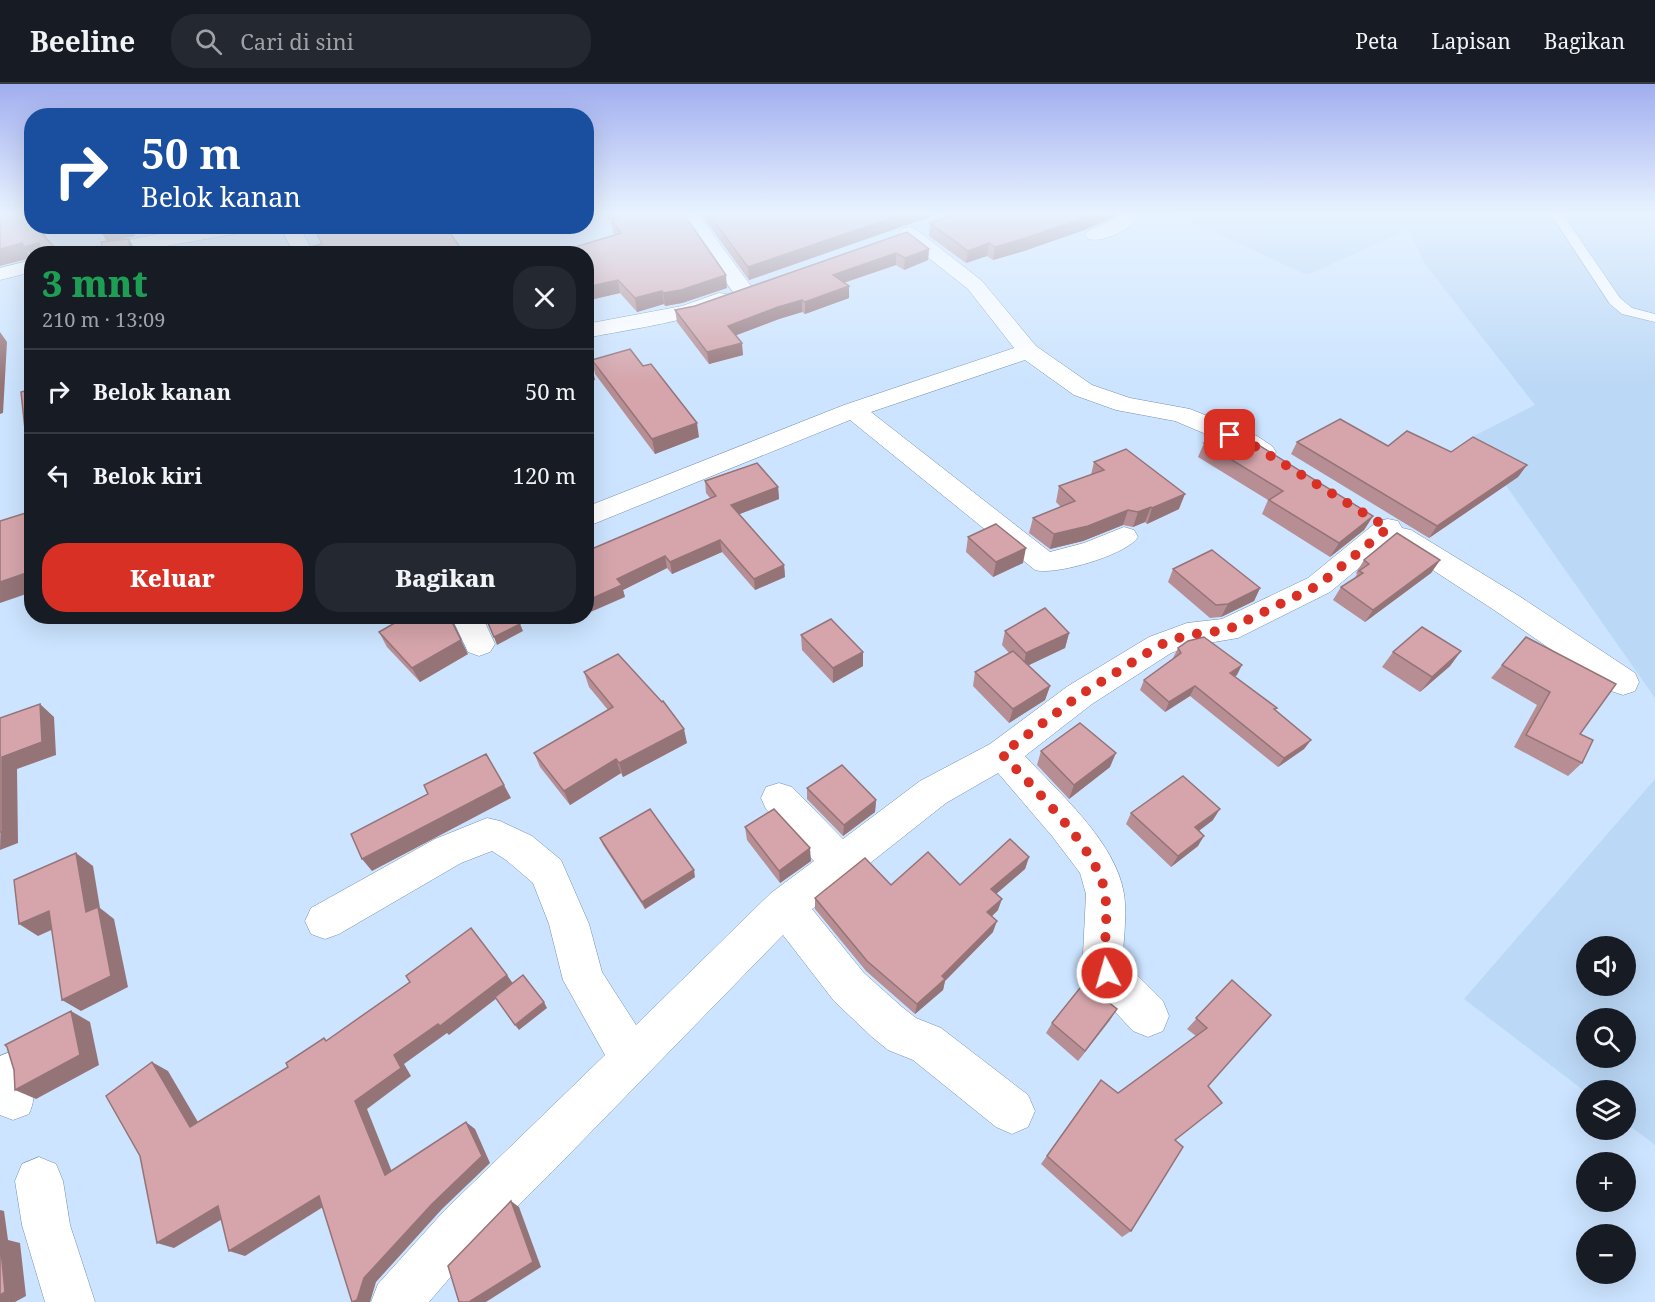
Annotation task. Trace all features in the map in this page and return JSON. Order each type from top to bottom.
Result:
[{"type":"street","points":[[0,274],[17,270]]},
{"type":"street","points":[[728,270],[743,290]]},
{"type":"street","points":[[955,270],[975,285],[1028,351],[1083,390],[1125,405],[1181,414],[1248,442],[1288,467]]},
{"type":"street","points":[[594,329],[688,311],[765,282]]},
{"type":"street","points":[[594,515],[853,410],[1028,351]]},
{"type":"street","points":[[853,410],[1045,563],[1092,551],[1124,537]]},
{"type":"street","points":[[396,1302],[461,1228],[785,906],[933,792],[1002,754],[1080,695],[1160,645],[1187,635],[1227,630],[1319,585],[1378,522],[1508,604],[1623,682]]},
{"type":"street","points":[[1002,754],[1065,825],[1097,866],[1106,894],[1103,954],[1107,973],[1148,1016]]},
{"type":"street","points":[[778,798],[841,863]]},
{"type":"street","points":[[324,921],[448,851],[487,834],[500,837],[519,848],[547,872],[569,924],[584,980],[632,1059]]},
{"type":"street","points":[[785,906],[849,987],[887,1022],[903,1035],[926,1043],[1012,1111]]},
{"type":"street","points":[[39,1181],[46,1225],[70,1302]]},
{"type":"lane","points":[[1594,270],[1615,301],[1627,311],[1655,318]]},
{"type":"shaded area","points":[[1296,270],[1319,270],[1307,275]]},
{"type":"shaded area","points":[[1430,270],[1655,270],[1655,698],[1472,437],[1535,405]]},
{"type":"shaded area","points":[[1655,779],[1655,1145],[1636,1131],[1636,1080],[1576,1080],[1576,1085],[1464,999]]},
{"type":"building","points":[[594,270],[722,270],[726,275],[681,290],[663,293],[662,291],[635,298],[618,280],[594,285]]},
{"type":"building","points":[[799,270],[848,270],[833,275],[849,286],[805,302],[802,300],[778,307],[728,326],[742,343],[707,352],[675,310],[695,306]]},
{"type":"building","points":[[630,349],[643,366],[651,364],[697,423],[652,439],[594,363],[594,359]]},
{"type":"building","points":[[24,391],[24,420],[21,392]]},
{"type":"building","points":[[1340,419],[1388,446],[1407,431],[1451,452],[1473,437],[1527,465],[1437,526],[1297,442]]},
{"type":"building","points":[[1228,429],[1244,436],[1373,516],[1339,543],[1269,500],[1283,491],[1204,443]]},
{"type":"building","points":[[1126,449],[1185,494],[1152,508],[1138,512],[1128,510],[1088,526],[1054,534],[1033,518],[1075,501],[1059,486],[1104,470],[1094,462]]},
{"type":"building","points":[[757,463],[778,487],[731,505],[784,565],[754,579],[720,540],[670,562],[665,556],[617,579],[622,585],[594,597],[594,548],[716,496],[705,481]]},
{"type":"building","points":[[24,514],[24,574],[0,582],[0,521]]},
{"type":"building","points":[[996,524],[1026,548],[996,562],[968,537]]},
{"type":"building","points":[[1397,533],[1440,560],[1373,610],[1341,587],[1363,573],[1359,571],[1369,564],[1364,560]]},
{"type":"building","points":[[1212,550],[1260,588],[1228,604],[1216,605],[1173,569]]},
{"type":"building","points":[[1045,608],[1069,633],[1026,653],[1005,631]]},
{"type":"building","points":[[831,619],[863,652],[833,668],[801,635]]},
{"type":"building","points":[[393,624],[453,624],[461,640],[412,668],[379,632]]},
{"type":"building","points":[[488,624],[520,624],[494,637]]},
{"type":"building","points":[[1422,627],[1461,651],[1432,677],[1393,652]]},
{"type":"building","points":[[1204,637],[1242,665],[1230,673],[1277,708],[1274,709],[1311,740],[1284,758],[1195,686],[1169,702],[1144,680],[1181,653],[1178,648],[1188,641]]},
{"type":"building","points":[[1526,637],[1616,684],[1580,734],[1593,740],[1582,763],[1526,735],[1550,692],[1502,665]]},
{"type":"building","points":[[1013,651],[1050,686],[1013,709],[975,672]]},
{"type":"building","points":[[618,654],[663,701],[684,729],[619,763],[616,759],[564,791],[534,753],[613,707],[584,672]]},
{"type":"building","points":[[40,704],[42,742],[2,757],[2,832],[0,832],[0,718]]},
{"type":"building","points":[[1080,723],[1116,753],[1074,785],[1041,751]]},
{"type":"building","points":[[486,754],[504,785],[362,859],[351,834],[428,794],[424,785]]},
{"type":"building","points":[[842,765],[876,800],[844,825],[807,788]]},
{"type":"building","points":[[1183,776],[1220,809],[1195,827],[1204,836],[1178,856],[1131,813]]},
{"type":"building","points":[[650,809],[694,870],[642,902],[600,838]]},
{"type":"building","points":[[774,809],[810,848],[779,871],[745,827]]},
{"type":"building","points":[[1010,839],[1029,857],[991,889],[1002,899],[987,912],[997,921],[942,976],[945,979],[917,1004],[867,961],[815,898],[865,858],[891,885],[928,852],[960,885]]},
{"type":"building","points":[[76,853],[86,912],[98,907],[111,976],[62,1000],[49,911],[19,924],[14,880]]},
{"type":"building","points":[[471,928],[507,975],[440,1026],[438,1024],[394,1055],[401,1068],[355,1101],[385,1175],[466,1122],[482,1156],[432,1204],[364,1278],[357,1300],[352,1302],[319,1196],[229,1251],[218,1206],[157,1243],[140,1156],[106,1096],[152,1062],[190,1127],[288,1067],[286,1063],[324,1038],[326,1041],[410,982],[406,976]]},
{"type":"building","points":[[523,975],[544,1002],[515,1025],[495,997]]},
{"type":"building","points":[[1232,980],[1271,1015],[1208,1086],[1222,1103],[1175,1140],[1183,1147],[1131,1231],[1047,1156],[1101,1080],[1118,1093],[1207,1028],[1196,1018]]},
{"type":"building","points":[[1084,983],[1117,1009],[1085,1051],[1052,1023]]},
{"type":"building","points":[[71,1011],[80,1055],[15,1090],[14,1070],[5,1045]]},
{"type":"building","points":[[511,1201],[533,1262],[469,1302],[459,1302],[448,1266]]},
{"type":"building","points":[[0,1240],[5,1292],[0,1295]]},
{"type":"route","points":[[1107,973],[1103,954],[1106,894],[1097,866],[1065,825],[1002,754],[1080,695],[1160,645],[1187,635],[1227,630],[1319,585],[1388,528],[1248,442],[1230,435]]}]
